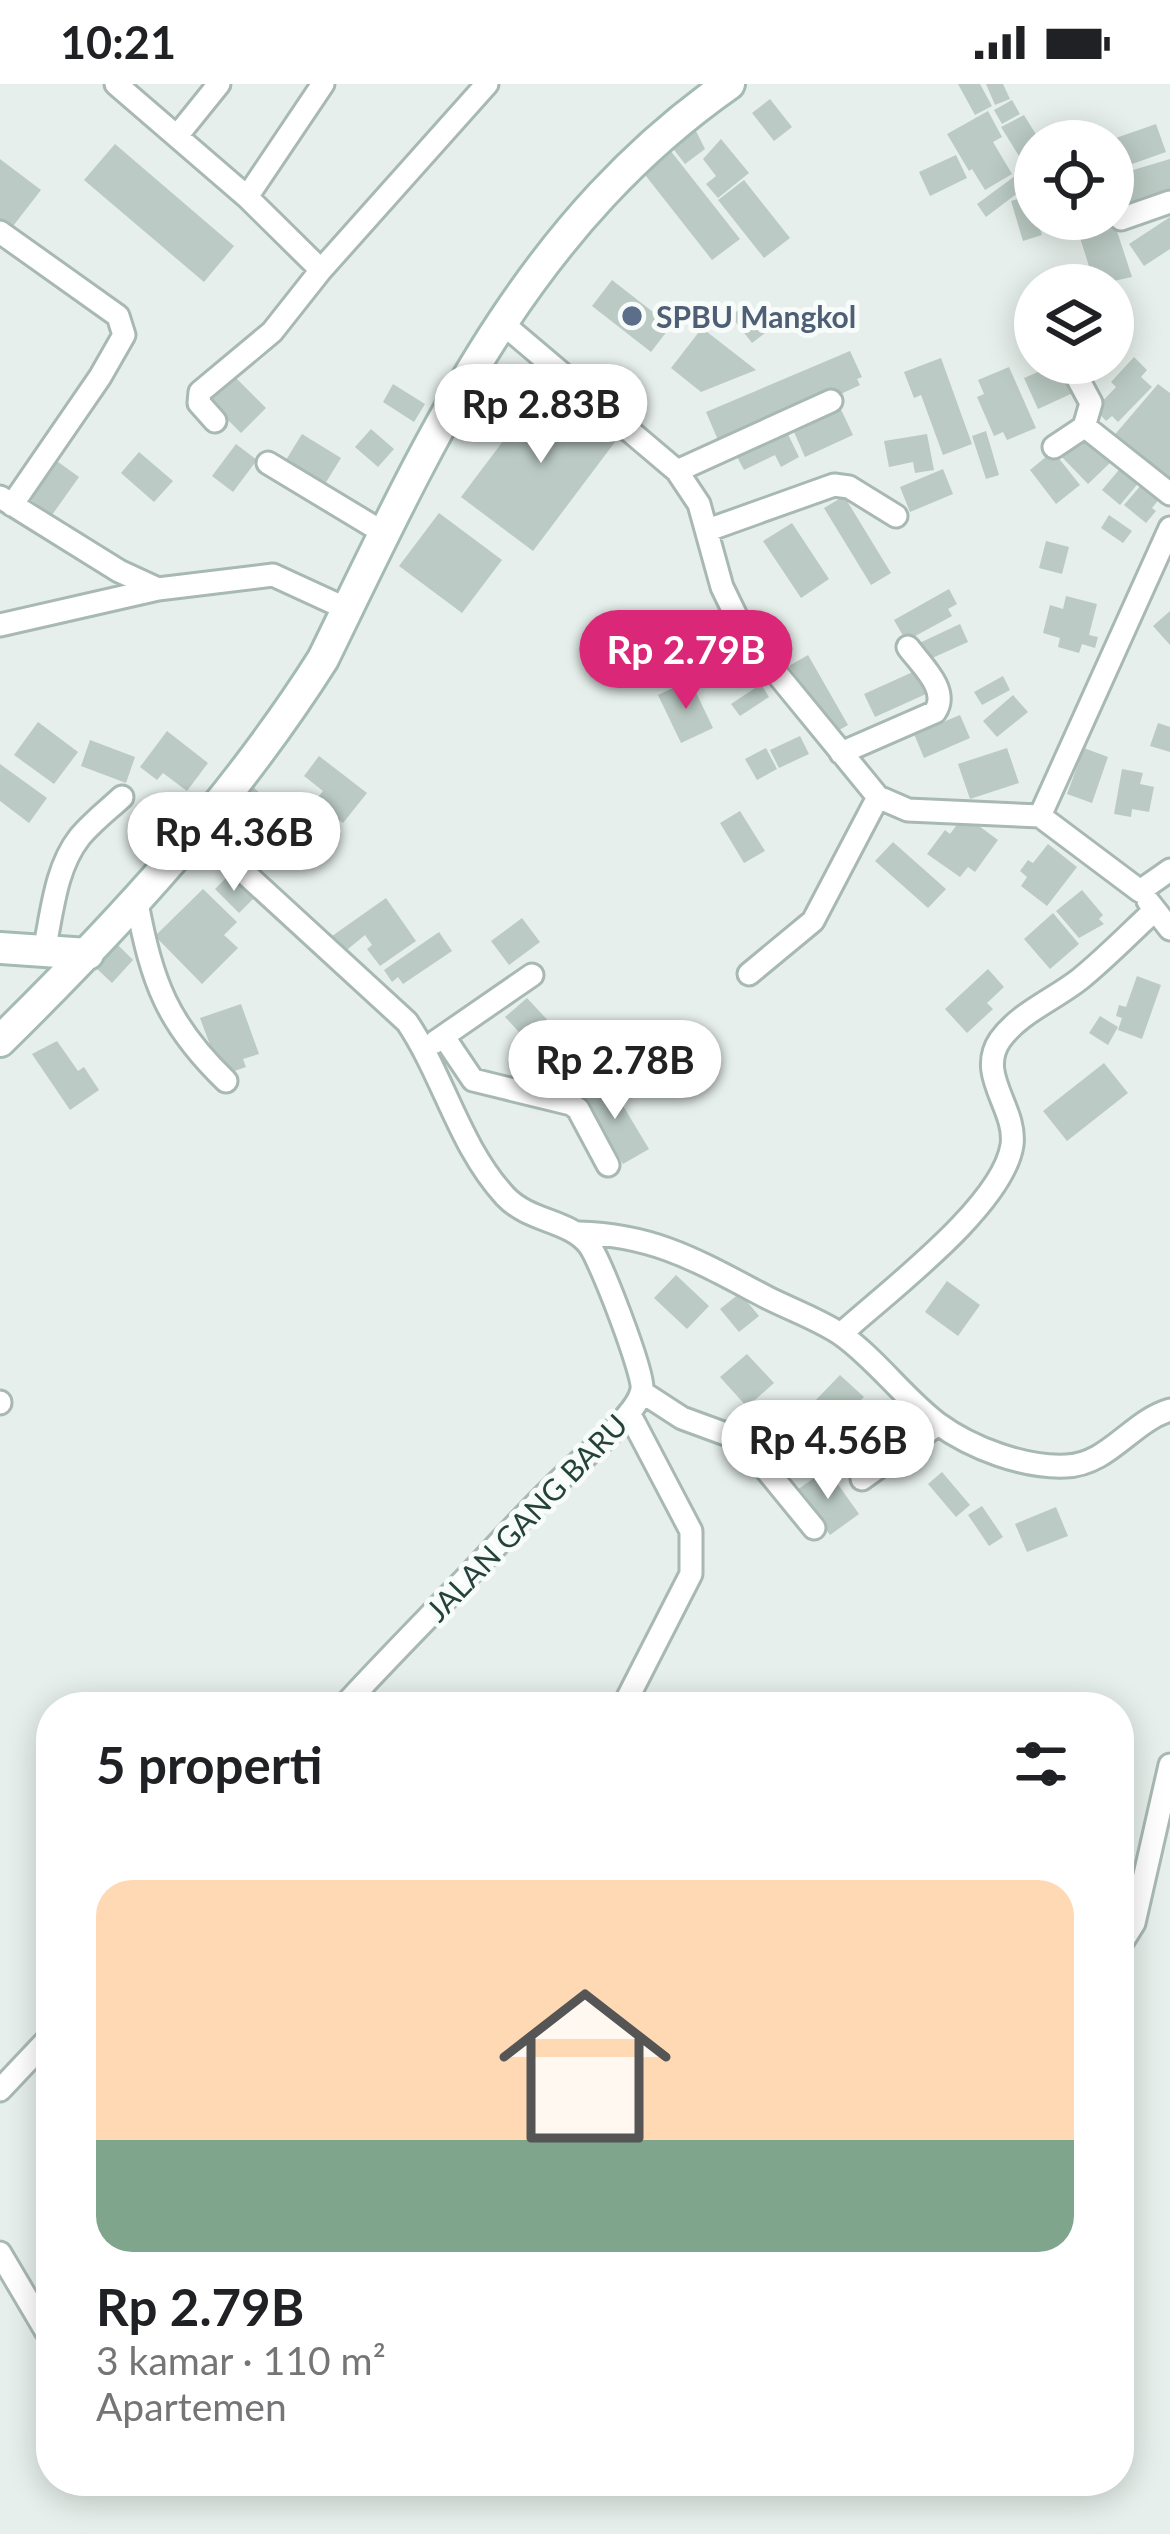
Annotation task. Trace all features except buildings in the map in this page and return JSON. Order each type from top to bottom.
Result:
[{"type":"main road","points":[[0,1041],[200,832],[302,693],[465,377],[574,221],[687,113],[729,84]]},
{"type":"main road","points":[[0,948],[88,954]]},
{"type":"street","points":[[116,84],[247,197],[322,270]]},
{"type":"street","points":[[177,136],[219,84]]},
{"type":"street","points":[[247,197],[323,84]]},
{"type":"street","points":[[215,421],[199,403],[200,392],[262,342],[487,84]]},
{"type":"street","points":[[1134,214],[1170,202]]},
{"type":"street","points":[[0,232],[118,316],[124,335],[100,377],[6,501],[119,571],[158,589]]},
{"type":"street","points":[[501,322],[677,470],[699,504],[727,602],[778,675],[878,797],[908,810],[1040,815],[1140,891],[1170,929]]},
{"type":"street","points":[[1054,446],[1084,427],[1091,403],[1081,384]]},
{"type":"street","points":[[677,470],[831,400]]},
{"type":"street","points":[[1084,427],[1170,494]]},
{"type":"street","points":[[268,464],[384,533]]},
{"type":"street","points":[[708,530],[834,485],[849,487],[896,516]]},
{"type":"street","points":[[1040,815],[1170,528]]},
{"type":"street","points":[[0,625],[158,589],[273,575],[347,609]]},
{"type":"street","points":[[841,753],[938,708],[940,692],[908,646]]},
{"type":"street","points":[[44,951],[70,852],[80,836],[122,797]]},
{"type":"street","points":[[748,974],[813,921],[878,797]]},
{"type":"street","points":[[200,832],[472,1080],[578,1109],[608,1165]]},
{"type":"street","points":[[1140,891],[1170,870]]},
{"type":"street","points":[[136,903],[152,976],[164,1004],[181,1032],[226,1081]]},
{"type":"street","points":[[841,1334],[982,1207],[999,1177],[1012,1147],[1011,1118],[995,1085],[991,1060],[999,1041],[1016,1023],[1081,978],[1155,910]]},
{"type":"street","points":[[434,1042],[532,976]]},
{"type":"street","points":[[434,1042],[464,1136],[504,1196],[526,1215],[579,1233],[621,1234],[659,1243],[714,1268],[841,1334],[938,1424],[1029,1465],[1071,1467],[1096,1457],[1158,1413],[1170,1410]]},
{"type":"street","name":"JALAN GANG BARU","points":[[358,1692],[537,1500],[629,1413],[642,1392],[637,1356],[593,1250],[579,1233]]},
{"type":"street","points":[[642,1392],[682,1418],[742,1440],[814,1528]]},
{"type":"street","points":[[629,1413],[691,1531],[694,1551],[691,1574],[631,1692]]},
{"type":"street","points":[[862,1479],[938,1424]]},
{"type":"street","points":[[1134,1919],[1170,1765]]},
{"type":"street","points":[[0,2090],[36,2052]]},
{"type":"street","points":[[0,2253],[36,2314]]},
{"type":"place","name":"SPBU Mangkol","points":[[632,316]]}]
